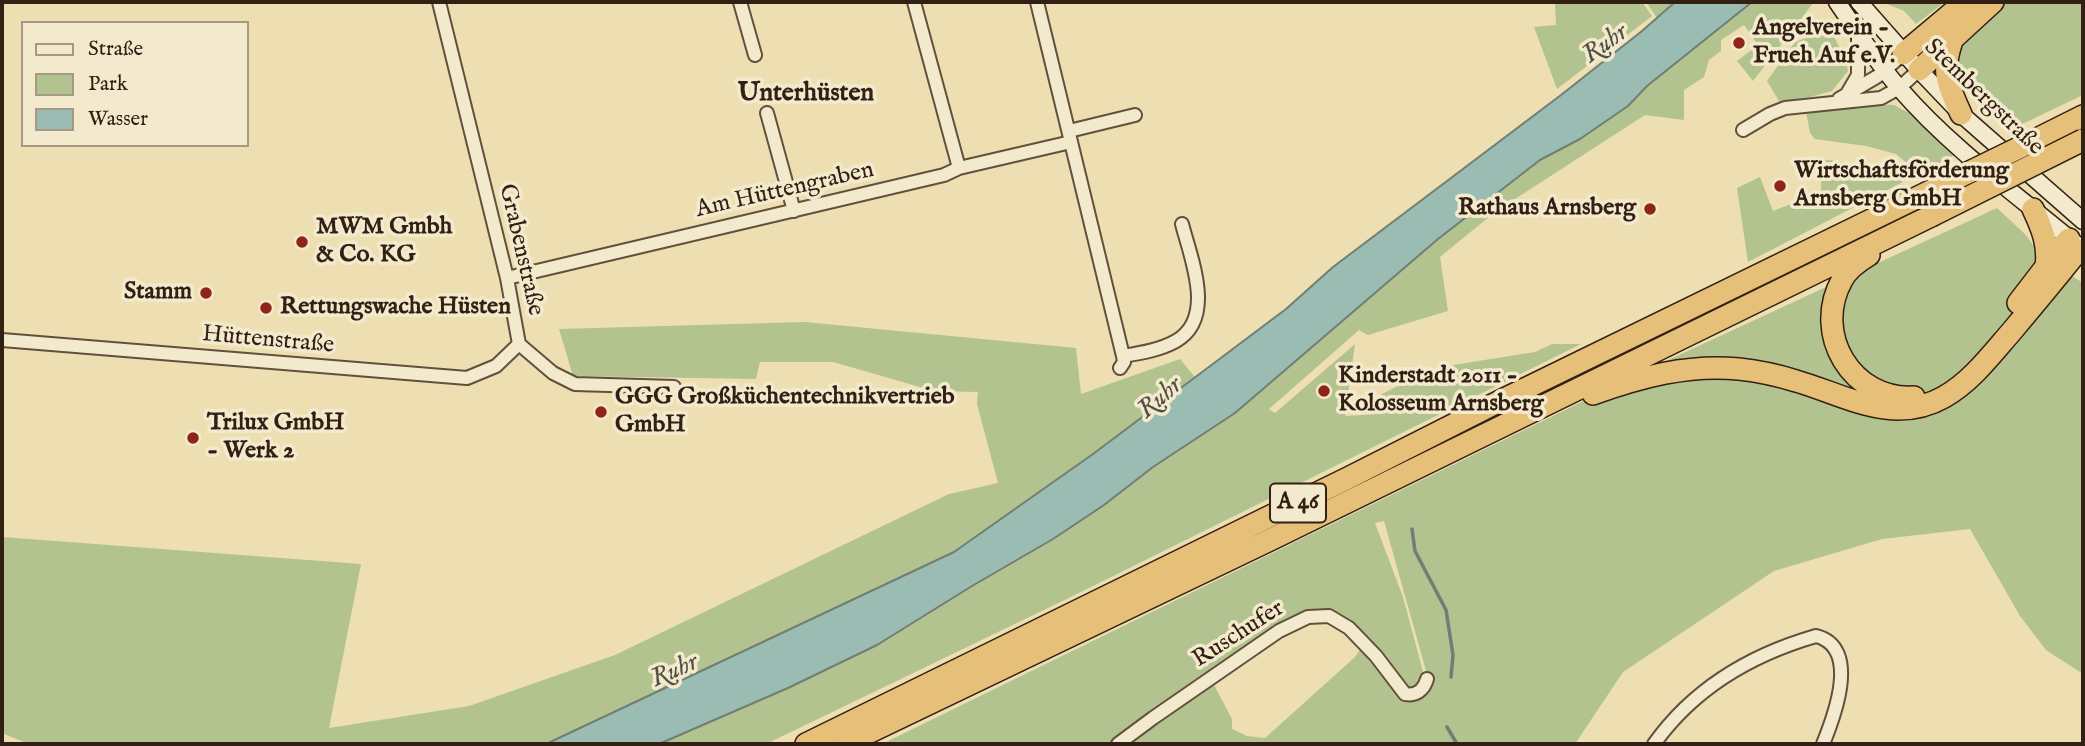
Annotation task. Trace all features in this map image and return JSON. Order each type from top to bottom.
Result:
[{"type":"highway","points":[[1903,54],[1965,2]]},
{"type":"highway","points":[[1919,71],[1993,2]]},
{"type":"highway","points":[[1952,41],[1946,72],[1961,114]]},
{"type":"highway","name":"A 46","points":[[806,744],[2083,116]]},
{"type":"highway","name":"A 46","points":[[845,744],[1492,431],[2083,140]]},
{"type":"highway","points":[[2033,209],[2046,242],[2047,277]]},
{"type":"highway","points":[[1928,217],[1864,258],[1842,279],[1834,298],[1830,320],[1840,355],[1858,377],[1886,394],[1915,396],[1934,391],[1953,380],[2047,277],[2078,253]]},
{"type":"highway","points":[[1492,431],[1529,420],[1621,384],[1655,375],[1696,369],[1761,372],[1798,381],[1865,406],[1895,410],[1915,408],[1944,397],[1973,374],[2047,277],[2078,253]]},
{"type":"main road","name":"Stembergstraße","points":[[1837,2],[1885,70],[1922,113],[2033,209],[2078,253]]},
{"type":"main road","name":"Stembergstraße","points":[[1859,2],[1903,54],[1961,114],[2083,221]]},
{"type":"street","name":"Grabenstraße","points":[[439,2],[507,278],[519,344],[554,373],[575,384],[674,387]]},
{"type":"street","points":[[740,2],[755,55]]},
{"type":"street","points":[[914,2],[959,168]]},
{"type":"street","points":[[1037,2],[1121,362],[1175,341],[1193,325],[1200,297],[1182,224]]},
{"type":"street","points":[[1846,96],[1858,75],[1858,32]]},
{"type":"street","points":[[1832,102],[1870,82],[1903,54]]},
{"type":"street","points":[[1743,130],[1779,110],[1881,98],[1899,88],[1919,71]]},
{"type":"street","points":[[766,113],[794,211]]},
{"type":"street","name":"Am Hüttengraben","points":[[507,278],[944,175],[959,168],[1135,115]]},
{"type":"street","name":"Hüttenstraße","points":[[2,340],[467,378],[496,366],[519,344]]},
{"type":"street","name":"Ruschufer","points":[[1118,744],[1279,631],[1303,618],[1315,615],[1329,616],[1349,628],[1407,695],[1421,690],[1427,679]]},
{"type":"street","points":[[1654,744],[1682,710],[1714,682],[1766,653],[1816,636],[1832,645],[1842,676],[1836,711],[1823,744]]},
{"type":"green space","points":[[1642,2],[1652,16],[1557,89],[1534,27],[1556,25],[1555,4]]},
{"type":"green space","points":[[1646,2],[1675,2],[1657,18]]},
{"type":"green space","points":[[1752,2],[1814,2],[1753,81],[1737,61],[1758,45],[1744,25],[1721,40],[1721,51],[1709,60],[1704,77],[1684,90],[1684,120],[1645,115],[1495,212],[1440,257],[1448,311],[1368,335],[1359,330],[1269,409],[1275,413],[1355,344],[1345,416],[1379,414],[1380,395],[1406,382],[1453,365],[1535,352],[1552,344],[1581,344],[1077,594],[766,744],[659,744],[788,688],[877,645],[1053,539],[1104,505],[1153,467],[1235,413],[1438,239],[1540,160],[1580,139],[1628,106],[1647,86]]},
{"type":"green space","points":[[1882,2],[1945,2],[1916,24],[1904,11]]},
{"type":"green space","points":[[2001,2],[2083,2],[2083,95],[2014,128],[1969,88],[1957,65],[1960,50],[1956,47]]},
{"type":"green space","points":[[1830,29],[1846,60],[1848,71],[1832,91],[1779,101],[1767,81],[1795,42]]},
{"type":"green space","points":[[1872,104],[1894,105],[1913,115],[1956,154],[1920,174],[1896,154],[1866,146],[1815,139],[1810,133],[1806,112]]},
{"type":"green space","points":[[1822,159],[1876,167],[1903,182],[1748,262],[1737,188],[1760,177],[1773,211],[1821,192]]},
{"type":"green space","points":[[1997,208],[2026,235],[2040,255],[2083,283],[2083,674],[2046,650],[2020,616],[1970,529],[1882,539],[1774,571],[1623,672],[1575,744],[1122,744],[1212,681],[1232,719],[1232,729],[1247,736],[1265,738],[1354,658],[1363,646],[1406,697],[1412,692],[1363,639],[1313,613],[1115,744],[882,744],[1653,367]],"holes":[[[1384,521],[1428,678],[1413,691],[1425,679],[1403,597],[1375,523]]]},
{"type":"green space","points":[[805,322],[1076,348],[1081,394],[1180,359],[1195,377],[1093,454],[954,552],[546,744],[28,744],[2,733],[2,537],[361,564],[329,728],[469,706],[615,655],[949,494],[998,483],[977,404],[978,392],[934,391],[833,362],[760,362],[756,379],[573,376],[559,329]]},
{"type":"water","points":[[1675,2],[1752,2],[1647,86],[1628,106],[1580,139],[1540,160],[1438,239],[1235,413],[1153,467],[1104,505],[1053,539],[877,645],[788,688],[659,744],[546,744],[954,552],[1093,454],[1286,309],[1333,267],[1561,95]]},
{"type":"waterway","points":[[1412,529],[1415,551],[1446,610],[1453,655],[1451,677]]},
{"type":"waterway","points":[[1447,727],[1457,744]]},
{"type":"place","name":"Angelverein - Frueh Auf e.V.","points":[[1739,43]]},
{"type":"place","name":"Wirtschaftsförderung Arnsberg GmbH","points":[[1780,186]]},
{"type":"place","name":"Rathaus Arnsberg","points":[[1650,209]]},
{"type":"place","name":"MWM Gmbh & Co. KG","points":[[302,242]]},
{"type":"place","name":"Stamm","points":[[206,293]]},
{"type":"place","name":"Rettungswache Hüsten","points":[[266,308]]},
{"type":"place","name":"Kinderstadt 2011 - Kolosseum Arnsberg","points":[[1324,391]]},
{"type":"place","name":"GGG Großküchentechnikvertrieb GmbH","points":[[601,412]]},
{"type":"place","name":"Trilux GmbH - Werk 2","points":[[193,438]]},
{"type":"district","name":"Unterhüsten","points":[[806,95]]},
{"type":"water label","name":"Ruhr","points":[[1606,45]]},
{"type":"water label","name":"Ruhr","points":[[1161,399]]},
{"type":"water label","name":"Ruhr","points":[[675,672]]}]
